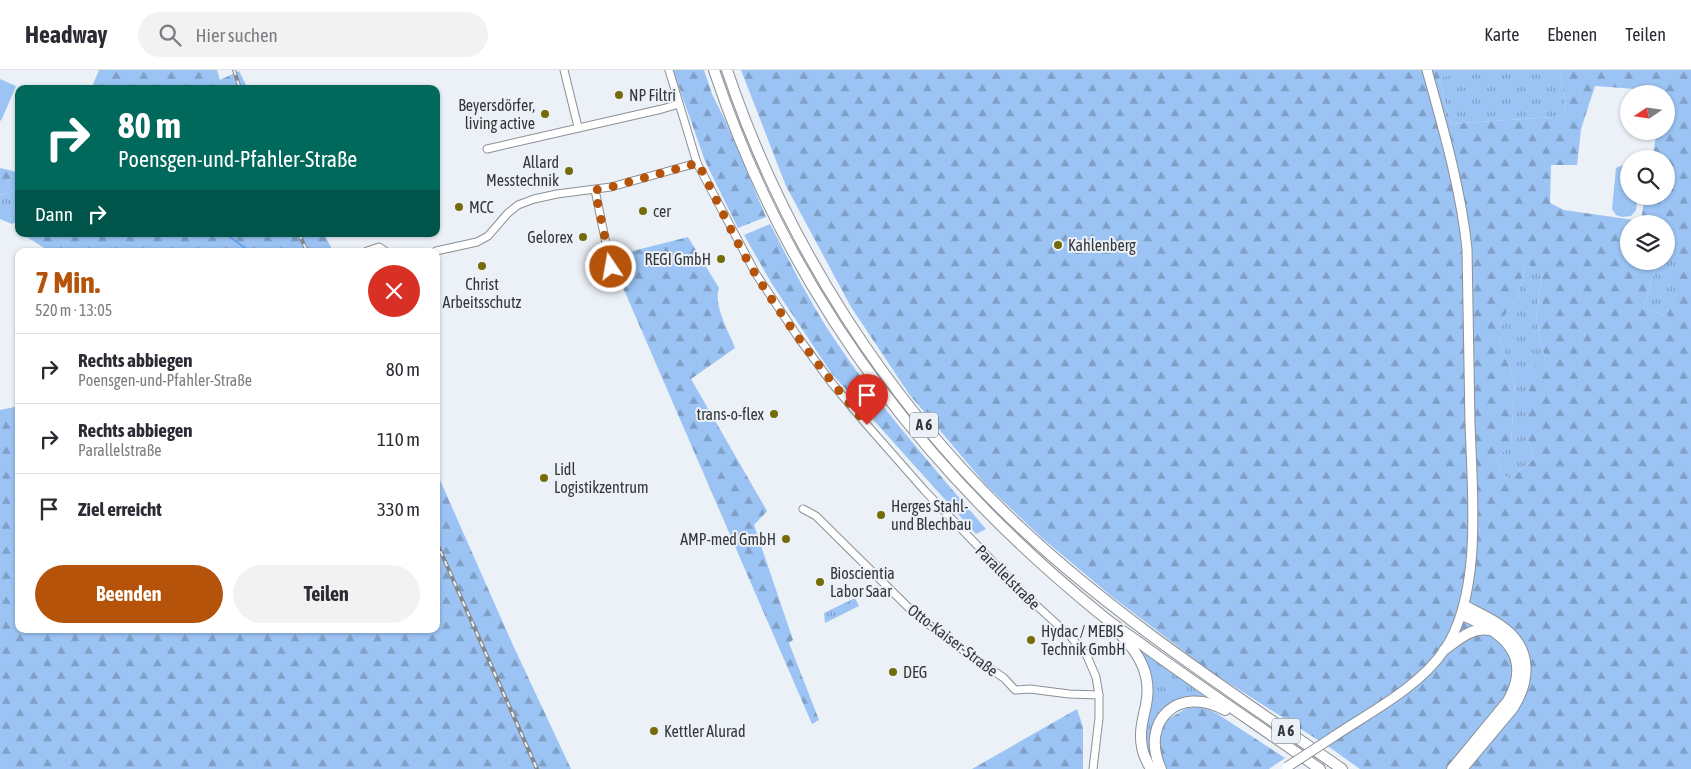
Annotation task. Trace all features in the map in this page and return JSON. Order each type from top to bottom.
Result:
[{"type":"highway","name":"A 6","points":[[714,70],[766,200],[821,302],[867,371],[913,432],[974,500],[1045,567],[1100,614],[1320,769]]},
{"type":"highway","name":"A 6","points":[[727,70],[749,128],[778,194],[832,296],[858,336],[909,406],[953,459],[1020,528],[1109,603],[1194,666],[1342,769]]},
{"type":"highway","points":[[1452,769],[1508,701],[1514,690],[1518,672],[1515,654],[1506,640],[1463,611]]},
{"type":"highway","points":[[1462,769],[1519,698],[1525,683],[1526,665],[1522,650],[1513,636],[1504,627],[1491,620],[1463,611]]},
{"type":"highway","points":[[1100,614],[1137,653],[1147,676],[1148,689],[1140,735],[1143,754],[1151,769]]},
{"type":"highway","points":[[1444,650],[1473,631],[1493,630]]},
{"type":"highway","points":[[1161,769],[1154,746],[1155,734],[1166,713],[1182,703],[1204,702],[1219,706],[1268,734]]},
{"type":"main road","points":[[1286,768],[1394,697],[1419,678],[1444,650],[1454,635],[1463,611],[1471,565],[1472,530],[1467,249],[1459,196],[1428,70]]},
{"type":"street","points":[[564,70],[578,127]]},
{"type":"street","name":"Parallelstraße","points":[[669,70],[698,163],[756,274],[798,337],[831,382],[925,491],[1025,595],[1081,647],[1087,656],[1096,677],[1099,695],[1099,718],[1094,769]]},
{"type":"street","points":[[487,149],[679,104]]},
{"type":"street","points":[[440,250],[477,242],[488,236],[508,213],[518,205],[526,202],[557,194],[611,187],[698,163]]},
{"type":"street","points":[[595,190],[611,268]]},
{"type":"street","name":"Otto-Kaiser-Straße","points":[[803,508],[816,516],[912,611],[1004,678],[1015,690],[1030,688],[1069,694],[1099,695]]},
{"type":"green space","points":[[99,70],[217,70],[220,80],[239,71],[246,85],[93,85]]},
{"type":"green space","points":[[673,70],[704,70],[712,94],[766,217],[738,228],[705,161]]},
{"type":"green space","points":[[741,70],[1466,70],[1439,78],[1451,124],[1566,116],[1561,75],[1558,70],[1691,70],[1691,769],[1360,769],[1210,671],[1110,595],[1042,538],[986,485],[909,394],[851,307],[786,186]],"holes":[[[1620,85],[1675,85],[1675,140],[1655,140],[1654,150],[1675,150],[1675,205],[1644,205],[1642,215],[1675,215],[1675,262],[1684,265],[1667,316],[1643,308],[1655,270],[1620,270],[1620,218],[1564,210],[1550,203],[1551,165],[1577,165],[1581,129],[1595,86],[1620,88]],[[1526,263],[1542,273],[1536,320],[1545,359],[1530,369],[1527,437],[1534,459],[1509,479],[1501,473],[1497,458],[1511,444],[1515,382],[1499,339],[1499,324],[1517,298]]]},
{"type":"green space","points":[[1466,70],[1558,70],[1561,75],[1566,116],[1451,124],[1439,78]]},
{"type":"green space","points":[[0,79],[15,86],[15,88],[0,120]]},
{"type":"green space","points":[[1620,166],[1620,205],[1637,205],[1636,210],[1632,215],[1620,216],[1616,215],[1612,209],[1616,168]]},
{"type":"green space","points":[[0,168],[13,171],[15,172],[15,190],[0,195]]},
{"type":"green space","points":[[15,190],[15,222],[12,224],[0,219],[0,195]]},
{"type":"green space","points":[[770,224],[816,310],[850,362],[906,435],[986,529],[976,534],[832,374],[772,284],[744,235]]},
{"type":"green space","points":[[27,237],[326,237],[331,248],[44,248]]},
{"type":"green space","points":[[688,237],[719,288],[718,302],[720,310],[735,348],[691,379],[767,511],[754,525],[793,640],[789,643],[819,720],[812,724],[621,283],[617,269],[630,262],[629,252]]},
{"type":"green space","points":[[1675,262],[1685,265],[1667,316],[1643,308],[1655,270],[1675,270]]},
{"type":"green space","points":[[1526,263],[1542,272],[1536,320],[1545,359],[1527,437],[1534,459],[1509,479],[1501,473],[1497,458],[1511,444],[1515,382],[1499,339],[1499,324],[1517,298]]},
{"type":"green space","points":[[15,407],[15,633],[440,633],[440,480],[512,643],[571,769],[0,769],[0,410]]},
{"type":"green space","points":[[855,598],[859,606],[825,623],[824,613]]},
{"type":"green space","points":[[1145,652],[1204,696],[1156,719],[1149,743],[1158,769],[1155,769],[1144,744],[1149,672],[1142,655]]},
{"type":"green space","points":[[1198,707],[1216,713],[1285,758],[1269,769],[1165,769],[1158,744],[1165,721],[1187,708]]},
{"type":"green space","points":[[1077,709],[1083,727],[1083,769],[972,769]]},
{"type":"waterway","points":[[230,237],[245,248]]},
{"type":"railway","points":[[234,70],[239,85]]},
{"type":"railway","points":[[300,237],[306,248]]},
{"type":"railway","points":[[440,550],[537,769]]},
{"type":"place","name":"NP Filtri","points":[[619,95]]},
{"type":"place","name":"Beyersdörfer, living active","points":[[545,114]]},
{"type":"place","name":"Allard Messtechnik","points":[[569,171]]},
{"type":"place","name":"MCC","points":[[459,207]]},
{"type":"place","name":"cer","points":[[643,211]]},
{"type":"place","name":"Gelorex","points":[[583,237]]},
{"type":"place","name":"Kahlenberg","points":[[1058,245]]},
{"type":"place","name":"REGI GmbH","points":[[721,259]]},
{"type":"place","name":"Christ Arbeitsschutz","points":[[482,266]]},
{"type":"place","name":"trans-o-flex","points":[[774,414]]},
{"type":"place","name":"Lidl Logistikzentrum","points":[[544,478]]},
{"type":"place","name":"Herges Stahl- und Blechbau","points":[[881,515]]},
{"type":"place","name":"AMP-med GmbH","points":[[786,539]]},
{"type":"place","name":"Bioscientia Labor Saar","points":[[820,582]]},
{"type":"place","name":"Hydac / MEBIS Technik GmbH","points":[[1031,640]]},
{"type":"place","name":"DEG","points":[[893,672]]},
{"type":"place","name":"Kettler Alurad","points":[[654,731]]},
{"type":"route","points":[[611,267],[595,190],[698,163],[756,274],[831,382],[867,425]]}]
